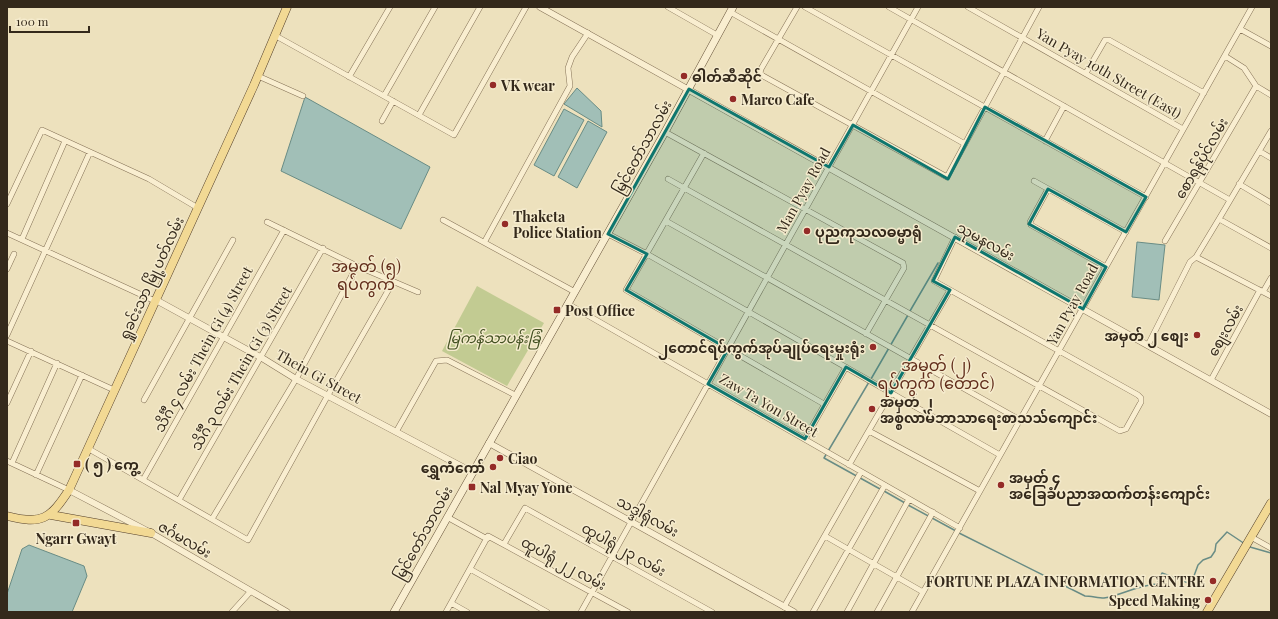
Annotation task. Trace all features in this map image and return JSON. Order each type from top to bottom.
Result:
[{"type":"main road","name":"ရှုခင်းသာ မြို့ပတ်လမ်း","points":[[51,515],[70,490],[288,7]]},
{"type":"main road","name":"မြင်တော်သာလမ်း","points":[[394,612],[515,395],[608,234],[732,9]]},
{"type":"main road","points":[[1207,612],[1271,503]]},
{"type":"main road","points":[[7,516],[32,520],[51,515],[151,533]]},
{"type":"street","points":[[349,77],[390,7]]},
{"type":"street","points":[[384,96],[435,7]]},
{"type":"street","points":[[419,115],[480,7]]},
{"type":"street","points":[[276,36],[454,135],[526,7]]},
{"type":"street","name":"သုမနလမ်း","points":[[540,7],[1271,414]]},
{"type":"street","points":[[668,7],[718,35]]},
{"type":"street","points":[[797,7],[760,73],[762,76],[853,124],[947,177],[950,176],[965,144],[1039,7]]},
{"type":"street","points":[[805,7],[1146,197]]},
{"type":"street","points":[[890,7],[1230,200]]},
{"type":"street","name":"Man Pyay Road","points":[[581,612],[918,7]]},
{"type":"street","name":"Yan Pyay 10th Street (East)","points":[[968,7],[1183,129]]},
{"type":"street","name":"Yan Pyay Road","points":[[912,612],[1252,7]]},
{"type":"street","points":[[732,9],[779,39],[965,144]]},
{"type":"street","points":[[1240,29],[1271,46]]},
{"type":"street","points":[[485,241],[570,86],[568,68],[572,57],[588,33]]},
{"type":"street","points":[[1086,74],[1105,40],[1109,40],[1204,93]]},
{"type":"street","points":[[1225,56],[1244,68],[1256,86],[1271,95]]},
{"type":"street","points":[[258,76],[304,96]]},
{"type":"street","name":"စောရန်ပိုင်လမ်း","points":[[1165,241],[1256,86]]},
{"type":"street","points":[[382,121],[393,101]]},
{"type":"street","points":[[1045,141],[1064,106]]},
{"type":"street","points":[[7,204],[42,130],[149,179],[198,208]]},
{"type":"street","points":[[1148,345],[1190,262],[1196,257],[1220,219],[1271,131]]},
{"type":"street","points":[[665,132],[904,264],[904,268],[866,334]]},
{"type":"street","points":[[22,239],[65,141]]},
{"type":"street","points":[[1259,151],[1271,158]]},
{"type":"street","points":[[7,335],[90,152]]},
{"type":"street","points":[[704,153],[626,290],[824,404]]},
{"type":"street","points":[[668,179],[1120,431],[1124,431],[1141,398],[934,281],[955,237]]},
{"type":"street","points":[[1034,181],[1126,232]]},
{"type":"street","points":[[1239,184],[1271,203]]},
{"type":"street","points":[[1048,189],[1030,222],[1031,225],[1106,267]]},
{"type":"street","points":[[1220,219],[1271,248]]},
{"type":"street","points":[[444,220],[485,241],[575,292]]},
{"type":"street","points":[[666,221],[1020,420]]},
{"type":"street","points":[[267,222],[324,248],[357,266],[418,292]]},
{"type":"street","name":"သိင်္ဂီ ၄ လမ်း Thein Gi (4) Street","points":[[143,480],[284,230]]},
{"type":"street","points":[[7,233],[155,300]]},
{"type":"street","points":[[608,234],[749,311],[1000,456]]},
{"type":"street","points":[[144,400],[233,240]]},
{"type":"street","name":"သိင်္ဂီ ၃ လမ်း Thein Gi (3) Street","points":[[179,500],[324,248]]},
{"type":"street","points":[[7,269],[14,254]]},
{"type":"street","points":[[1196,257],[1271,296]]},
{"type":"street","points":[[212,519],[296,379],[357,266]]},
{"type":"street","name":"စျေးလမ်း","points":[[1211,380],[1271,278]]},
{"type":"street","points":[[89,449],[248,540],[328,395],[394,282]]},
{"type":"street","points":[[849,465],[950,290]]},
{"type":"street","name":"Thein Gi Street","points":[[155,300],[262,358],[296,379],[472,472]]},
{"type":"street","name":"Zaw Ta Yon Street","points":[[568,304],[960,528]]},
{"type":"street","points":[[7,341],[114,390]]},
{"type":"street","points":[[7,403],[31,351]]},
{"type":"street","points":[[396,432],[436,361],[447,360],[515,395]]},
{"type":"street","points":[[57,364],[9,462],[70,490]]},
{"type":"street","points":[[805,439],[846,367]]},
{"type":"street","points":[[36,475],[82,375]]},
{"type":"street","points":[[869,431],[980,491]]},
{"type":"street","name":"သဒ္ဒါရုံလမ်း","points":[[489,443],[794,612]]},
{"type":"street","points":[[784,607],[861,472]]},
{"type":"street","points":[[813,612],[885,485]]},
{"type":"street","name":"ဇင်္ဂမလမ်း","points":[[70,490],[151,533],[287,612]]},
{"type":"street","points":[[848,612],[909,499]]},
{"type":"street","name":"ထူပါရုံ ၂၃ လမ်း","points":[[504,544],[525,508],[712,612]]},
{"type":"street","points":[[877,612],[933,512]]},
{"type":"street","name":"ထူပါရုံ ၂၂ လမ်း","points":[[447,517],[504,544],[628,612]]},
{"type":"street","points":[[825,536],[923,592]]},
{"type":"street","points":[[446,612],[488,537]]},
{"type":"street","points":[[1251,537],[1271,548]]},
{"type":"street","points":[[470,569],[547,612]]},
{"type":"street","points":[[232,612],[251,591]]},
{"type":"street","points":[[451,603],[467,612]]},
{"type":"highlighted area","points":[[689,89],[829,167],[853,125],[948,179],[985,107],[1146,197],[1126,232],[1048,189],[1029,224],[1106,267],[1083,309],[955,237],[933,281],[950,290],[891,393],[846,367],[805,439],[708,384],[728,349],[626,290],[647,254],[608,234]]},
{"type":"green space","name":"မြကန်သာပန်းခြံ","points":[[477,286],[544,323],[507,386],[442,351]]},
{"type":"water","points":[[577,88],[601,111],[602,127],[564,104]]},
{"type":"water","points":[[305,97],[430,167],[401,229],[281,171]]},
{"type":"water","points":[[564,109],[584,120],[554,176],[534,165]]},
{"type":"water","points":[[588,121],[607,132],[577,188],[558,177]]},
{"type":"water","points":[[1137,242],[1165,245],[1159,300],[1132,297]]},
{"type":"water","points":[[29,545],[84,566],[87,576],[72,612],[7,612],[7,594],[22,549]]},
{"type":"waterway","points":[[910,311],[938,263]]},
{"type":"waterway","points":[[871,379],[908,315]]},
{"type":"waterway","points":[[869,382],[824,458],[880,489]]},
{"type":"waterway","points":[[884,491],[905,503]]},
{"type":"waterway","points":[[908,505],[956,531]]},
{"type":"waterway","points":[[959,533],[1085,596],[1102,598],[1111,597],[1143,586],[1157,584],[1162,573],[1191,584],[1198,565],[1203,560],[1211,557],[1215,551],[1216,544],[1227,532],[1245,544]]},
{"type":"waterway","points":[[1250,547],[1271,553]]},
{"type":"place","name":"ဓါတ်ဆီဆိုင်","points":[[684,76]]},
{"type":"place","name":"VK wear","points":[[493,85]]},
{"type":"place","name":"Marco Cafe","points":[[733,99]]},
{"type":"place","name":"Thaketa Police Station","points":[[505,224]]},
{"type":"place","name":"ပုညကုသလဓမ္မာရုံ","points":[[807,231]]},
{"type":"place","name":"Post Office","points":[[557,310]]},
{"type":"place","name":"အမှတ် ၂ စျေး","points":[[1197,335]]},
{"type":"place","name":"၂တောင်ရပ်ကွက်အုပ်ချုပ်ရေးမှုးရုံး","points":[[873,347]]},
{"type":"place","name":"အမှတ် ၂ အစ္စလာမ်ဘာသာရေးစာသသ်ကျောင်း","points":[[872,409]]},
{"type":"place","name":"Ciao","points":[[500,458]]},
{"type":"place","name":"( ၅ ) ကွေ့","points":[[77,464]]},
{"type":"place","name":"ရွှေကံကော်","points":[[493,467]]},
{"type":"place","name":"အမှတ် ၄ အခြေခံပညာအထက်တန်းကျောင်း","points":[[1001,485]]},
{"type":"place","name":"Nal Myay Yone","points":[[472,487]]},
{"type":"place","name":"Ngarr Gwayt","points":[[76,523]]},
{"type":"place","name":"FORTUNE PLAZA INFORMATION CENTRE","points":[[1213,581]]},
{"type":"place","name":"Speed Making","points":[[1208,600]]},
{"type":"district","name":"အမှတ် (၅) ရပ်ကွက်","points":[[366,274]]},
{"type":"district","name":"အမှတ် (၂) ရပ်ကွက် (တောင်)","points":[[936,373]]}]
